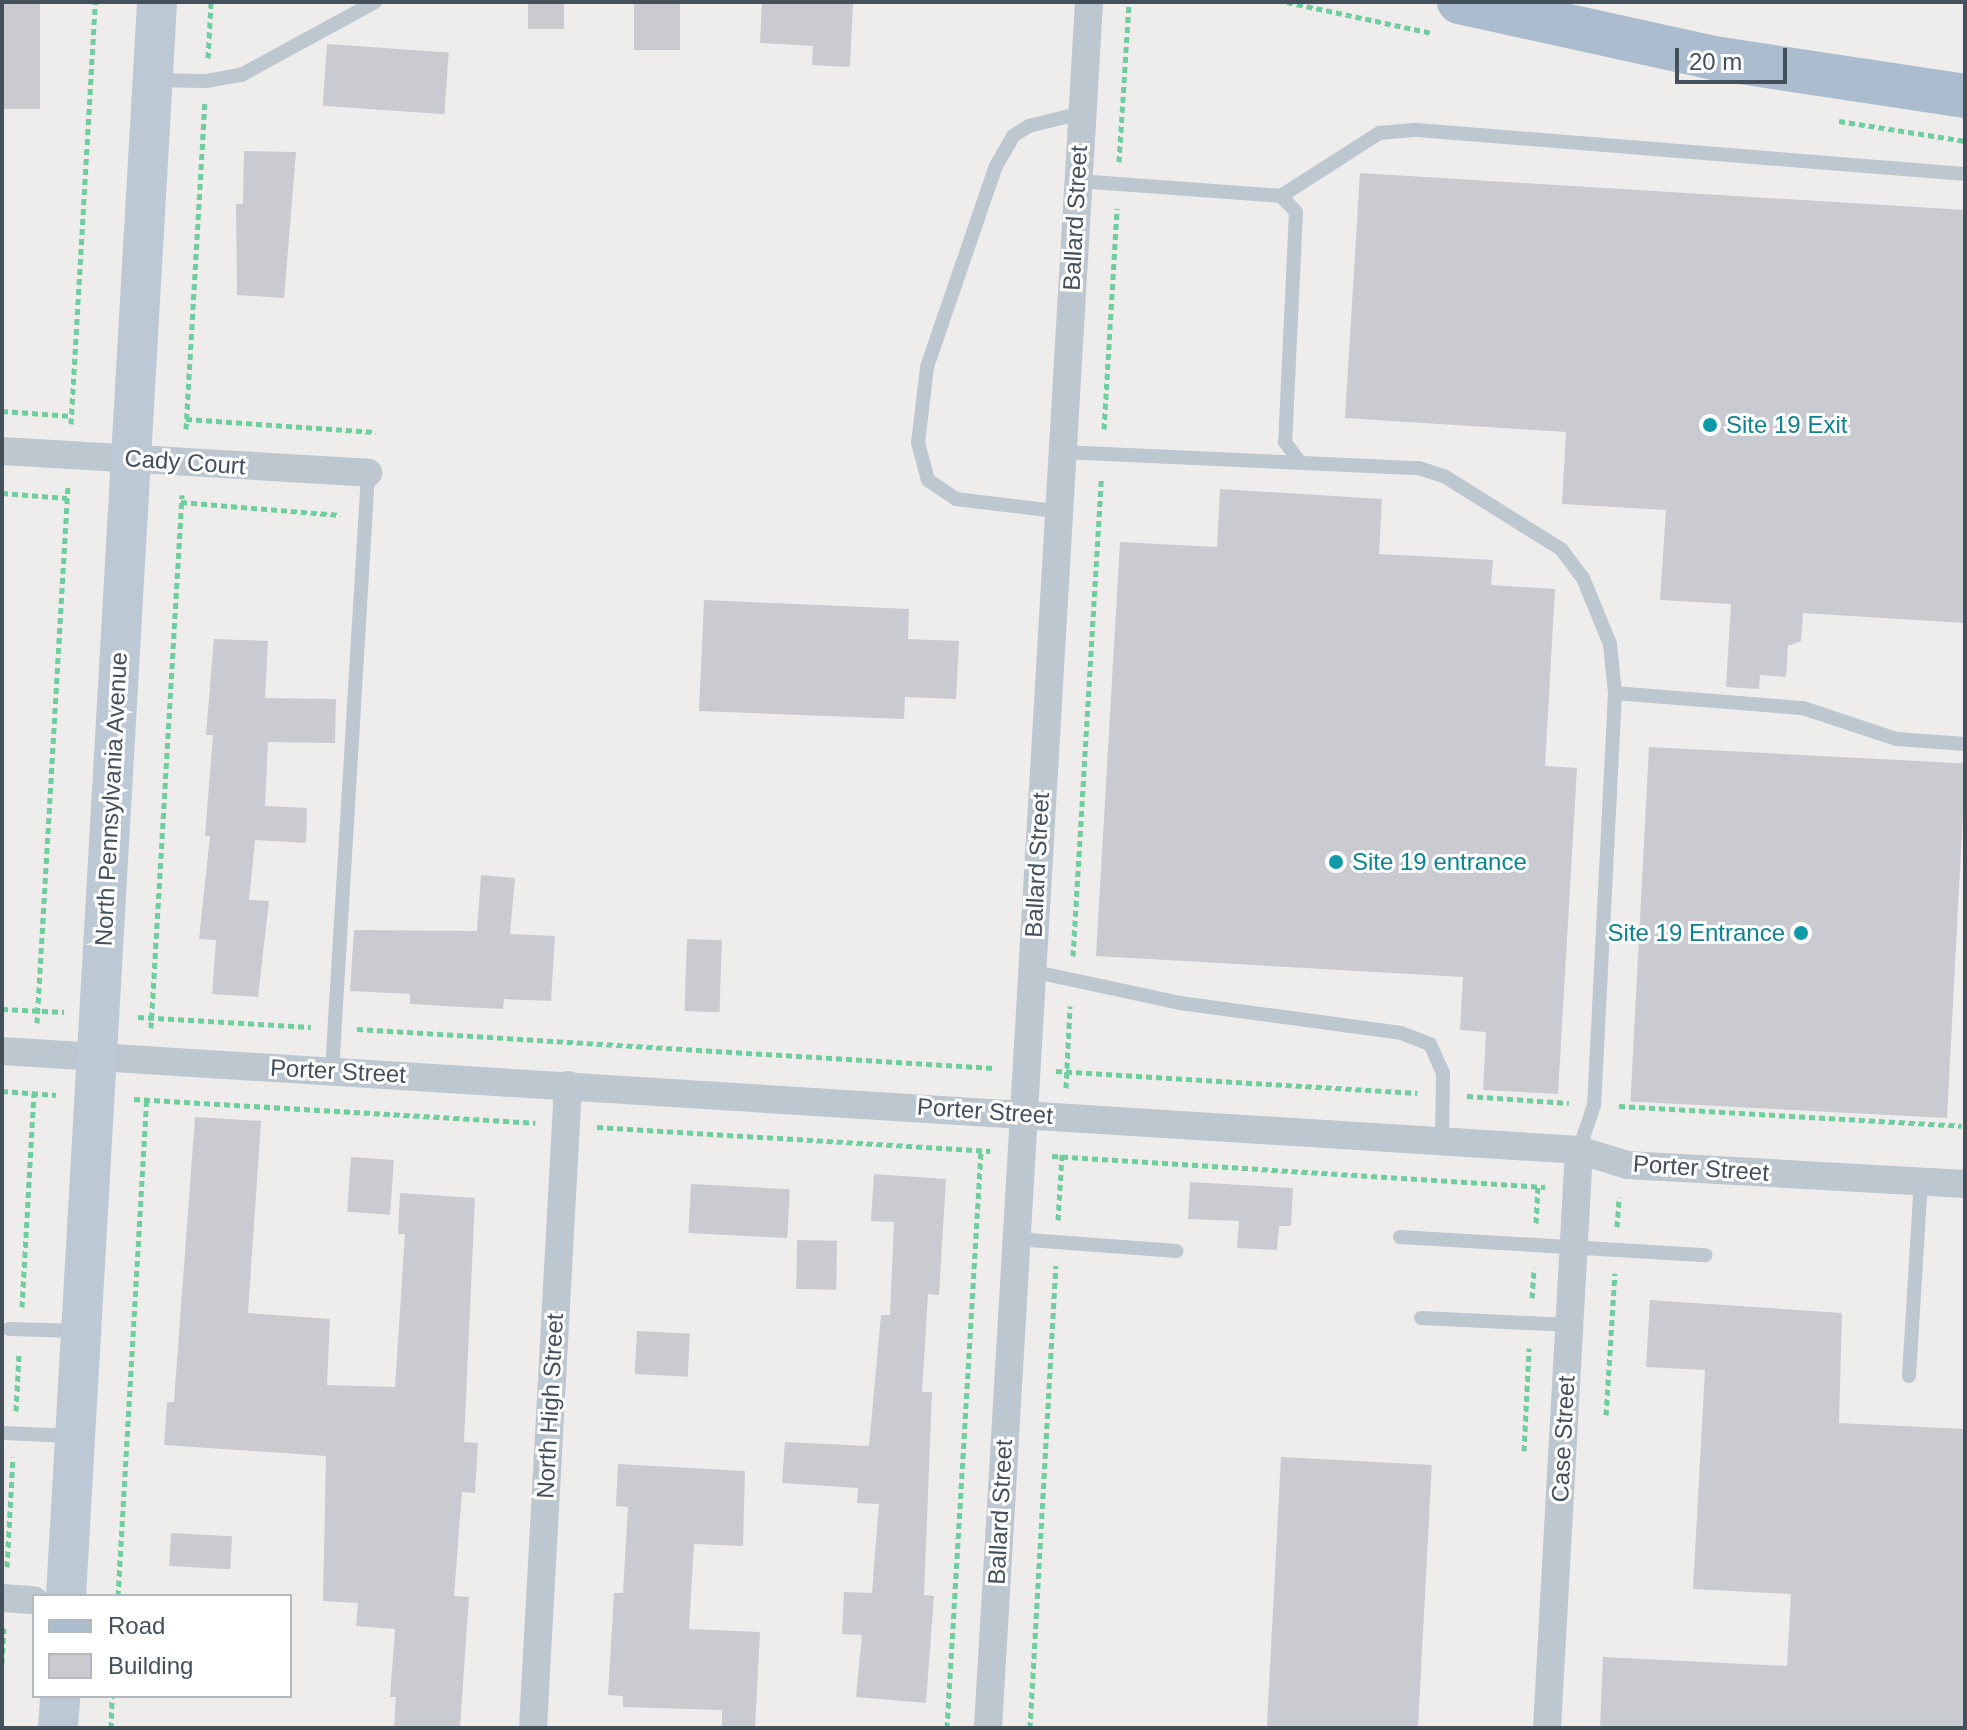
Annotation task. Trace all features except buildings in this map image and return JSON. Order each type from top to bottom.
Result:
[{"type":"main road","points":[[1459,2],[1714,58],[1965,96]]},
{"type":"street","name":"North Pennsylvania Avenue","points":[[66,1594],[157,2]]},
{"type":"street","name":"Ballard Street","points":[[988,1728],[1056,511],[1089,2]]},
{"type":"street","name":"Cady Court","points":[[2,451],[368,473]]},
{"type":"street","name":"Porter Street","points":[[2,1051],[1579,1150],[1627,1165],[1965,1184]]},
{"type":"street","name":"North High Street","points":[[533,1728],[568,1085]]},
{"type":"street","name":"Case Street","points":[[1547,1728],[1579,1150]]},
{"type":"street","points":[[4,1598],[32,1600]]},
{"type":"street","points":[[58,1728],[60,1698]]},
{"type":"lane","points":[[152,80],[206,81],[241,75],[375,2]]},
{"type":"lane","points":[[1056,511],[956,499],[928,480],[918,443],[927,367],[946,299],[996,166],[1013,136],[1029,126],[1081,113]]},
{"type":"lane","points":[[1078,181],[1281,196],[1379,133],[1417,130],[1965,174]]},
{"type":"lane","points":[[1281,196],[1296,212],[1285,442],[1299,461]]},
{"type":"lane","points":[[1060,452],[1419,468],[1444,476],[1561,549],[1583,578],[1610,644],[1615,693],[1594,1105],[1579,1150]]},
{"type":"lane","points":[[332,1071],[368,473]]},
{"type":"lane","points":[[1615,693],[1803,708],[1896,739],[1965,744]]},
{"type":"lane","points":[[1031,971],[1072,977],[1180,1003],[1401,1033],[1430,1044],[1443,1073],[1442,1141]]},
{"type":"lane","points":[[1909,1376],[1921,1181]]},
{"type":"lane","points":[[1400,1237],[1705,1255]]},
{"type":"lane","points":[[1016,1239],[1177,1251]]},
{"type":"lane","points":[[1421,1318],[1569,1325]]},
{"type":"lane","points":[[15,1329],[82,1331]]},
{"type":"lane","points":[[9,1433],[75,1436]]},
{"type":"path","points":[[2,1663],[9,1433],[34,1093],[95,2]]},
{"type":"path","points":[[118,1594],[211,2]]},
{"type":"path","points":[[1030,1728],[1129,2]]},
{"type":"path","points":[[2,411],[72,416]]},
{"type":"path","points":[[186,419],[376,432]]},
{"type":"path","points":[[2,493],[67,498]]},
{"type":"path","points":[[181,502],[365,517]]},
{"type":"path","points":[[2,1009],[1961,1126]]},
{"type":"path","points":[[947,1728],[984,1067]]},
{"type":"path","points":[[2,1091],[1635,1193]]},
{"type":"path","points":[[1606,1415],[1620,1192]]},
{"type":"path","points":[[111,1728],[112,1698]]},
{"type":"place","name":"Site 19 Exit","points":[[1710,425]]},
{"type":"place","name":"Site 19 entrance","points":[[1336,862]]},
{"type":"place","name":"Site 19 Entrance","points":[[1801,933]]}]
